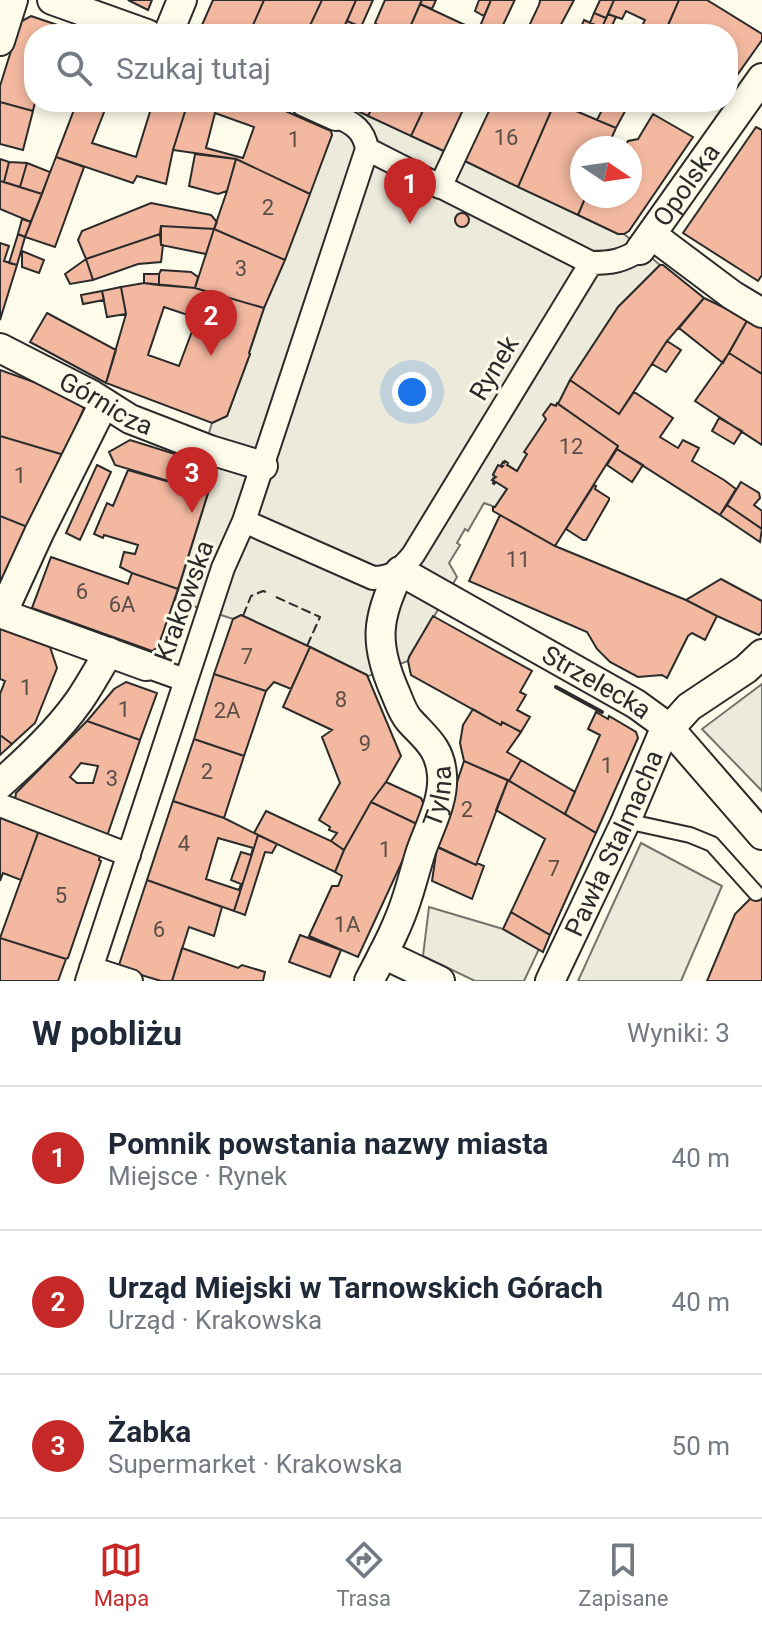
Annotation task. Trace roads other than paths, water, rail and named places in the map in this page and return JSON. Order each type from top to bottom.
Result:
[{"type":"street","points":[[0,41],[13,0]]},
{"type":"street","points":[[52,0],[119,24]]},
{"type":"street","points":[[172,24],[182,0]]},
{"type":"street","points":[[517,24],[528,0]]},
{"type":"street","name":"Opolska","points":[[591,263],[612,263],[625,259],[646,243],[762,78]]},
{"type":"street","points":[[327,112],[360,130],[367,149],[591,263]]},
{"type":"street","points":[[440,187],[475,112]]},
{"type":"street","name":"Krakowska","points":[[89,974],[226,558],[244,521],[263,466],[367,149]]},
{"type":"street","points":[[646,243],[762,313]]},
{"type":"street","name":"Rynek","points":[[400,571],[413,555],[591,263]]},
{"type":"street","name":"Górnicza","points":[[0,348],[92,395],[130,419],[210,450],[263,466]]},
{"type":"street","points":[[104,403],[1,613],[185,680]]},
{"type":"street","points":[[244,521],[373,578],[383,578],[400,571]]},
{"type":"street","name":"Strzelecka","points":[[400,571],[636,704],[669,728],[762,835]]},
{"type":"street","name":"Tylna","points":[[369,981],[407,898],[440,800],[442,776],[436,753],[403,711],[383,663],[383,612],[400,571]]},
{"type":"street","points":[[0,784],[63,721],[109,652]]},
{"type":"street","name":"Pawła Stalmacha","points":[[550,981],[626,821],[661,738],[689,707],[746,669],[762,654]]},
{"type":"street","points":[[0,805],[129,855]]},
{"type":"street","points":[[383,954],[440,981]]},
{"type":"street","points":[[89,974],[131,981]]},
{"type":"lane","points":[[626,821],[690,835],[712,844],[756,893]]},
{"type":"place","name":"Pomnik powstania nazwy miasta","points":[[410,224]]},
{"type":"place","name":"Urząd Miejski w Tarnowskich Górach","points":[[211,356]]},
{"type":"place","name":"Żabka","points":[[192,513]]}]
